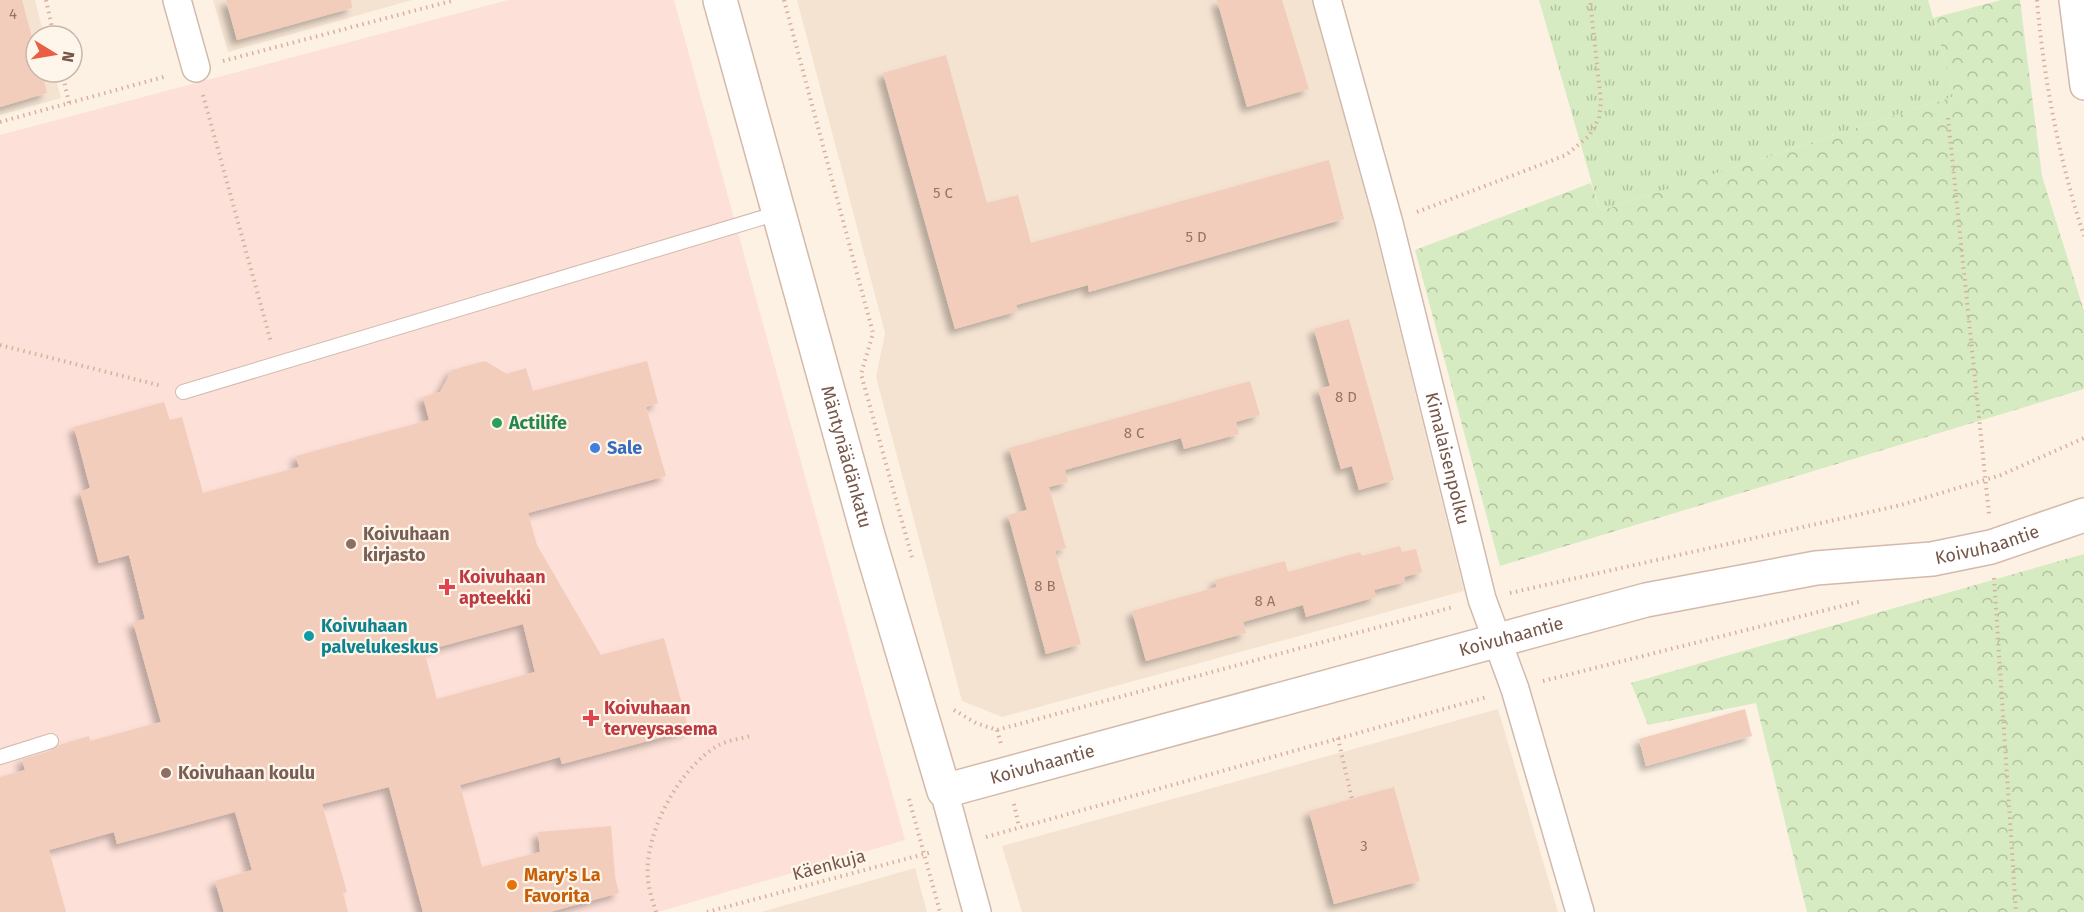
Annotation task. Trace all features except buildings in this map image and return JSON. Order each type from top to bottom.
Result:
[{"type":"street","points":[[177,0],[196,69]]},
{"type":"street","name":"Mäntynäädänkatu","points":[[720,0],[869,539],[944,791],[977,912]]},
{"type":"street","name":"Kimalaisenpolku","points":[[1327,0],[1389,223],[1482,599],[1515,689],[1580,912]]},
{"type":"street","points":[[2073,0],[2084,86]]},
{"type":"street","name":"Koivuhaantie","points":[[944,791],[1646,600],[1816,568],[1932,559],[1991,547],[2084,515]]},
{"type":"lane","points":[[183,392],[778,213]]},
{"type":"lane","points":[[0,757],[51,741]]},
{"type":"path","points":[[46,0],[51,24]]},
{"type":"path","points":[[784,0],[873,333],[861,374],[916,573]]},
{"type":"path","points":[[1389,223],[1566,155],[1589,136],[1599,118],[1601,102],[1590,0]]},
{"type":"path","points":[[2037,0],[2052,116],[2066,181],[2084,236]]},
{"type":"path","points":[[196,69],[277,362]]},
{"type":"path","points":[[65,84],[69,103]]},
{"type":"path","points":[[0,345],[183,392]]},
{"type":"path","points":[[951,698],[954,710],[976,723],[997,730],[1482,599],[1901,505],[2001,475],[2084,438]]},
{"type":"path","name":"Käenkuja","points":[[707,912],[959,845],[1515,689],[1862,601]]},
{"type":"path","points":[[656,912],[648,880],[650,849],[661,816],[678,785],[700,759],[720,744],[750,736]]},
{"type":"path","points":[[1338,738],[1352,799]]},
{"type":"shaded area","points":[[0,0],[35,0],[41,24],[24,24],[24,84],[57,84],[61,98],[0,115]]},
{"type":"shaded area","points":[[213,0],[412,0],[228,52]]},
{"type":"shaded area","points":[[508,0],[674,0],[905,840],[658,912],[0,912],[0,135]]},
{"type":"shaded area","points":[[797,0],[1312,0],[1375,230],[1464,591],[1002,717],[962,701],[876,377],[885,333]]},
{"type":"shaded area","points":[[1498,709],[1558,912],[1022,912],[1002,846]]},
{"type":"shaded area","points":[[915,868],[927,912],[761,912]]},
{"type":"green space","points":[[1539,0],[1928,0],[1955,96],[1600,211]]},
{"type":"green space","points":[[2001,0],[2020,0],[2042,176],[2084,311],[2084,389],[1500,566],[1415,250],[1591,183],[1600,211],[1955,96],[1933,18]]},
{"type":"green space","points":[[2084,554],[2084,912],[1807,912],[1756,703],[1648,725],[1631,683]]},
{"type":"place","name":"Actilife","points":[[497,423]]},
{"type":"place","name":"Sale","points":[[595,448]]},
{"type":"place","name":"Koivuhaan kirjasto","points":[[351,544]]},
{"type":"place","name":"Koivuhaan apteekki","points":[[447,587]]},
{"type":"place","name":"Koivuhaan palvelukeskus","points":[[309,636]]},
{"type":"place","name":"Koivuhaan terveysasema","points":[[591,718]]},
{"type":"place","name":"Koivuhaan koulu","points":[[166,773]]},
{"type":"place","name":"Mary's La Favorita","points":[[512,885]]}]
